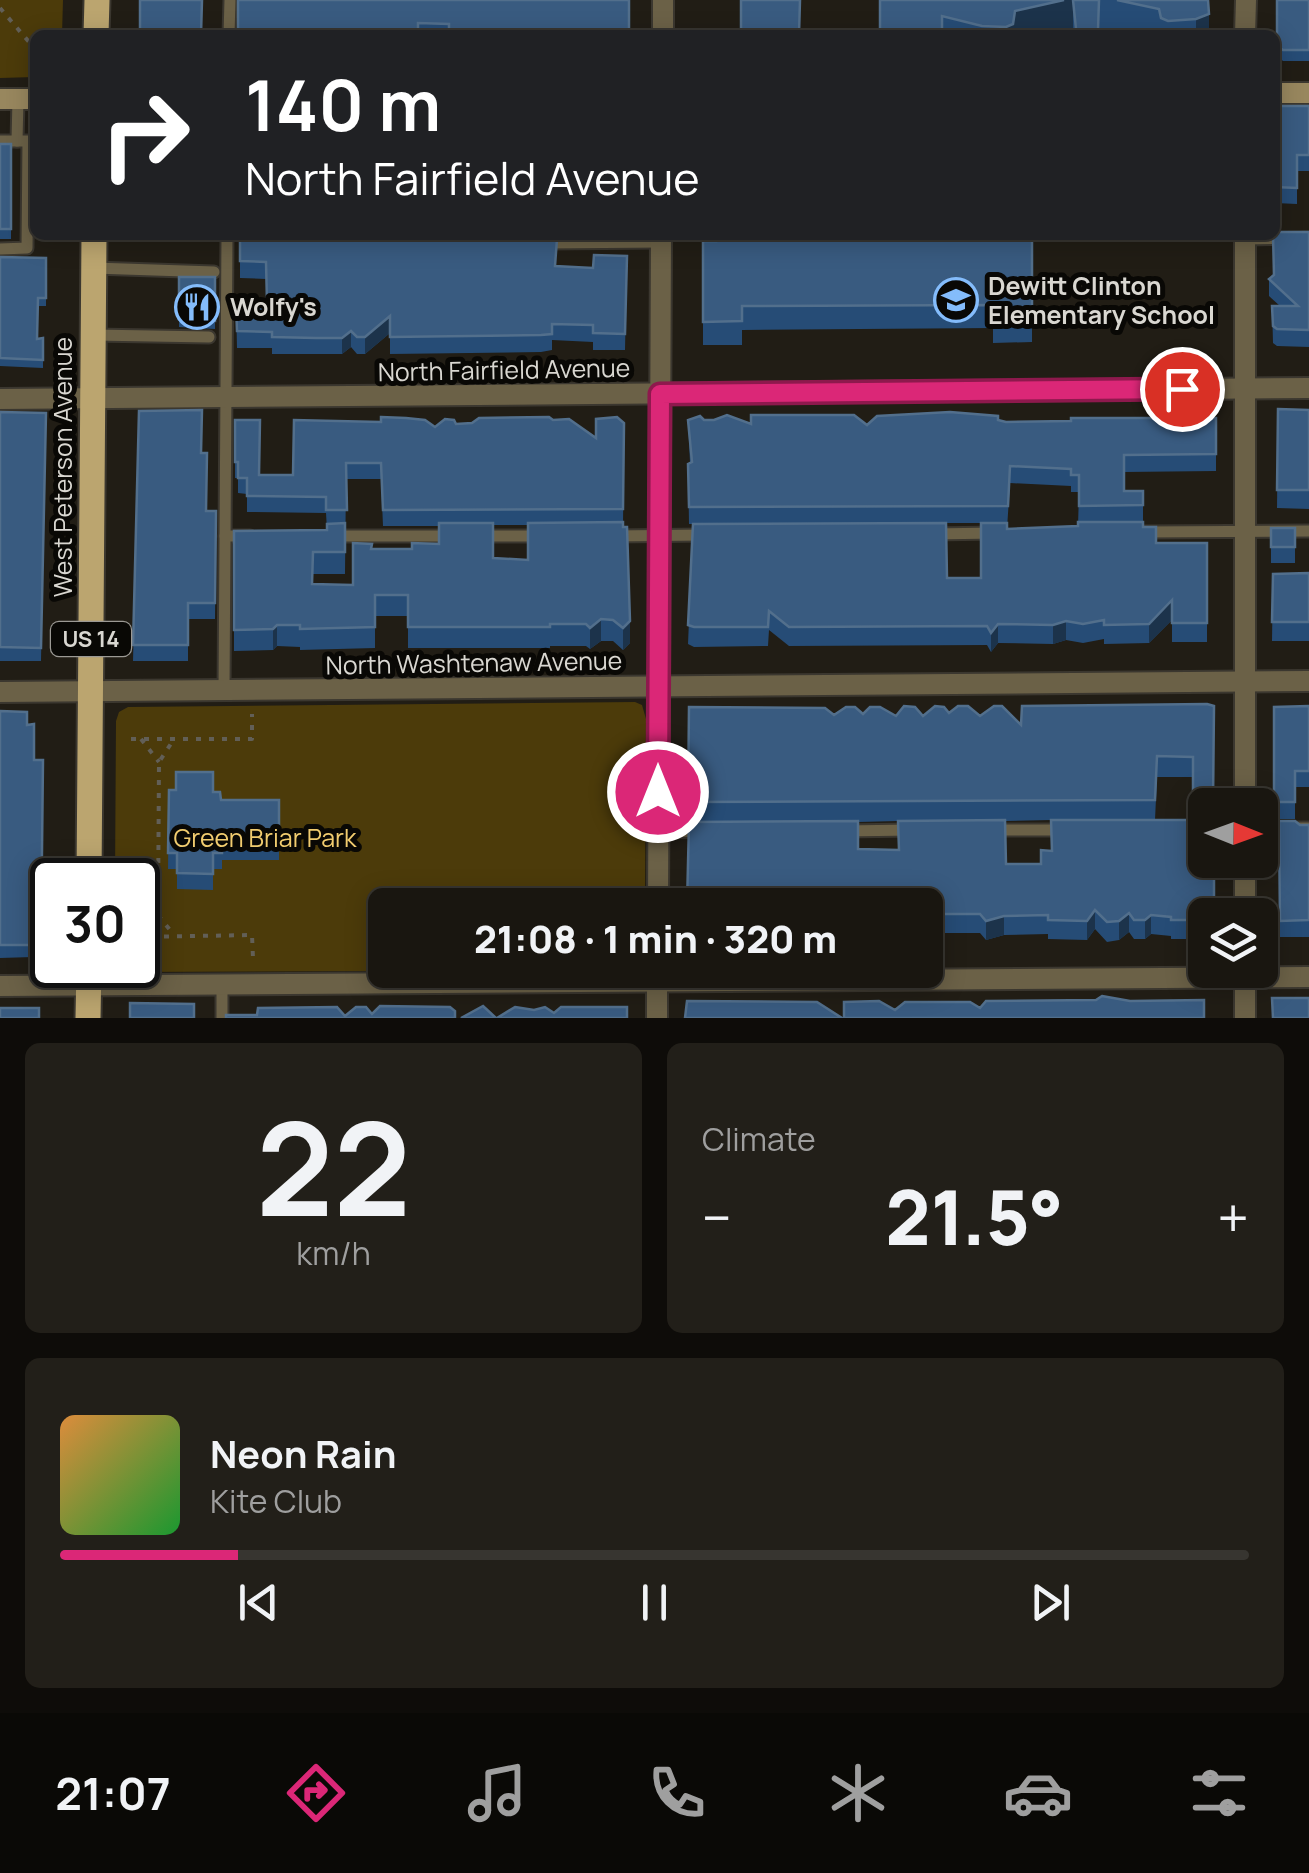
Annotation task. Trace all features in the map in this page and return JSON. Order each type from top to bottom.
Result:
[{"type":"main road","points":[[96,0],[96,30]]},
{"type":"main road","points":[[1280,93],[1309,92]]},
{"type":"main road","name":"West Peterson Avenue","points":[[89,858],[94,240]]},
{"type":"main road","points":[[88,1018],[89,988]]},
{"type":"street","points":[[662,30],[663,0]]},
{"type":"street","points":[[1246,0],[1246,30]]},
{"type":"street","points":[[658,888],[661,240]]},
{"type":"street","points":[[1245,240],[1245,788]]},
{"type":"street","name":"North Fairfield Avenue","points":[[0,400],[1309,388]]},
{"type":"street","name":"North Washtenaw Avenue","points":[[0,692],[1309,681]]},
{"type":"street","points":[[943,975],[1188,974]]},
{"type":"street","points":[[1278,976],[1309,977]]},
{"type":"street","points":[[160,980],[222,985],[368,982]]},
{"type":"street","points":[[0,986],[30,982]]},
{"type":"street","points":[[657,988],[657,1018]]},
{"type":"street","points":[[1244,1018],[1245,988]]},
{"type":"lane","points":[[229,30],[230,0]]},
{"type":"lane","points":[[18,99],[27,147],[30,204]]},
{"type":"lane","points":[[0,141],[27,147]]},
{"type":"lane","points":[[0,249],[27,248],[30,229]]},
{"type":"lane","points":[[1280,238],[1309,238]]},
{"type":"lane","points":[[224,691],[227,240],[247,245]]},
{"type":"lane","points":[[540,243],[613,240]]},
{"type":"lane","points":[[94,268],[214,272]]},
{"type":"lane","points":[[94,335],[210,336]]},
{"type":"lane","points":[[1121,532],[1309,532]]},
{"type":"lane","points":[[924,534],[1002,533]]},
{"type":"lane","points":[[596,536],[726,535]]},
{"type":"lane","points":[[226,536],[264,536]]},
{"type":"lane","points":[[323,536],[557,536]]},
{"type":"lane","points":[[1278,828],[1309,828]]},
{"type":"lane","points":[[825,831],[925,830]]},
{"type":"lane","points":[[985,830],[1085,830]]},
{"type":"lane","points":[[658,832],[706,831]]},
{"type":"lane","points":[[222,985],[222,1018]]},
{"type":"path","points":[[0,8],[30,44]]},
{"type":"path","points":[[131,739],[252,739],[252,714]]},
{"type":"path","points":[[141,739],[160,762]]},
{"type":"path","points":[[159,858],[160,762],[174,739]]},
{"type":"path","points":[[160,918],[175,937]]},
{"type":"path","points":[[160,937],[252,935],[253,958]]},
{"type":"green space","points":[[0,0],[63,0],[62,30],[30,30],[30,77],[0,78]]},
{"type":"green space","name":"Green Briar Park","points":[[635,702],[642,705],[646,719],[645,888],[368,888],[368,971],[160,972],[160,858],[115,858],[116,721],[119,712],[128,707]]},
{"type":"building","points":[[140,0],[202,0],[201,30],[140,30]]},
{"type":"building","points":[[238,0],[629,0],[629,30],[449,30],[449,24],[418,23],[418,30],[238,30]]},
{"type":"building","points":[[741,0],[800,0],[799,30],[741,30]]},
{"type":"building","points":[[880,0],[1064,0],[1015,11],[1013,24],[1006,27],[982,26],[942,16],[942,30],[880,30]]},
{"type":"building","points":[[1073,0],[1099,0],[1098,30],[1076,29]]},
{"type":"building","points":[[1117,0],[1208,0],[1209,14],[1168,21],[1161,18],[1159,9]]},
{"type":"building","points":[[1277,0],[1309,0],[1309,50],[1283,50],[1277,30]]},
{"type":"building","points":[[1280,106],[1309,106],[1309,155],[1297,155],[1297,188],[1280,187]]},
{"type":"building","points":[[0,144],[11,144],[11,229],[0,229]]},
{"type":"building","points":[[1280,232],[1309,232],[1309,330],[1273,326],[1272,306],[1298,306],[1269,279],[1274,275],[1273,240],[1280,240]]},
{"type":"building","points":[[240,240],[557,240],[555,266],[593,268],[594,255],[627,256],[625,334],[593,333],[593,325],[552,324],[552,334],[541,335],[390,337],[390,316],[365,337],[357,337],[351,331],[342,338],[316,338],[237,331],[236,304],[267,303],[266,262],[240,261]]},
{"type":"building","points":[[1032,240],[1032,319],[993,319],[993,305],[742,306],[742,321],[703,322],[703,241]]},
{"type":"building","points":[[0,257],[46,258],[46,298],[38,298],[37,339],[43,338],[43,360],[0,358]]},
{"type":"building","name":"Wolfy's","points":[[179,277],[215,277],[215,321],[179,319]]},
{"type":"building","points":[[1278,409],[1309,410],[1309,490],[1277,490]]},
{"type":"building","points":[[202,410],[201,453],[207,453],[206,511],[216,511],[215,603],[188,603],[188,645],[133,645],[139,411]]},
{"type":"building","points":[[0,412],[46,413],[41,648],[0,647]]},
{"type":"building","points":[[950,412],[998,416],[998,420],[1006,422],[1216,418],[1216,454],[1124,455],[1124,491],[1143,491],[1143,505],[1079,506],[1079,475],[1071,475],[1071,469],[1010,466],[1008,506],[689,507],[688,464],[692,462],[688,420],[700,416],[714,420],[727,415],[751,424],[751,415],[854,415],[867,425],[877,416]]},
{"type":"building","points":[[381,417],[425,420],[435,427],[445,419],[456,424],[472,423],[479,418],[549,417],[569,419],[596,438],[596,419],[617,417],[624,423],[623,509],[383,510],[381,463],[346,463],[347,510],[326,510],[326,497],[247,496],[247,478],[238,478],[235,462],[235,420],[260,420],[259,475],[293,475],[294,420],[381,422]]},
{"type":"building","points":[[623,522],[623,527],[627,527],[630,621],[623,628],[613,620],[601,619],[590,628],[586,624],[408,627],[408,595],[375,595],[375,627],[300,629],[300,625],[277,625],[273,629],[234,630],[234,531],[327,530],[327,524],[345,523],[345,552],[313,552],[312,584],[353,585],[353,543],[372,544],[371,549],[412,549],[412,543],[439,544],[439,523],[493,523],[493,558],[528,560],[528,523]]},
{"type":"building","points":[[1078,522],[1143,522],[1143,527],[1156,527],[1156,543],[1207,543],[1207,623],[1172,623],[1172,600],[1149,624],[1104,625],[1104,620],[1083,624],[998,624],[991,633],[987,626],[789,627],[769,611],[768,627],[688,625],[693,524],[946,523],[947,578],[981,578],[981,523],[1007,523],[1007,529],[1078,526]]},
{"type":"building","points":[[1271,528],[1295,528],[1295,547],[1271,547]]},
{"type":"building","points":[[1309,573],[1309,622],[1272,622],[1273,574]]},
{"type":"building","points":[[904,706],[915,707],[923,716],[935,706],[944,707],[949,713],[958,706],[968,706],[980,716],[994,706],[1002,706],[1021,725],[1022,706],[1214,706],[1213,788],[1193,788],[1193,757],[1157,756],[1155,800],[688,802],[689,707],[825,708],[834,715],[846,707],[855,707],[863,714],[870,707],[880,707],[896,716]]},
{"type":"building","points":[[1309,706],[1309,771],[1295,771],[1295,802],[1278,802],[1278,788],[1274,788],[1274,707]]},
{"type":"building","points":[[0,711],[27,712],[27,725],[34,724],[34,760],[43,760],[42,858],[30,858],[30,945],[0,945]]},
{"type":"building","points":[[176,772],[213,772],[213,792],[220,792],[221,800],[279,800],[279,844],[222,844],[222,853],[213,853],[213,874],[177,873],[177,853],[168,853],[169,790],[176,790]]},
{"type":"building","points":[[1005,820],[1006,864],[1041,864],[1041,850],[1052,851],[1051,820],[1188,820],[1188,878],[1214,878],[1214,898],[1188,898],[1188,920],[1151,915],[1145,920],[1134,920],[1129,913],[1119,921],[1107,922],[1095,910],[1087,921],[1048,920],[1048,915],[1004,916],[986,921],[980,914],[943,914],[943,888],[687,888],[689,822],[858,821],[858,849],[899,850],[898,821]]},
{"type":"building","points":[[1279,821],[1309,825],[1309,920],[1280,921]]},
{"type":"building","points":[[1102,996],[1130,1001],[1204,1000],[1204,1018],[844,1018],[844,1002],[879,1001],[895,1010],[905,1002],[970,1002],[980,1008],[986,1001],[1096,1000]]},
{"type":"building","points":[[1272,998],[1309,998],[1309,1018],[1273,1018]]},
{"type":"building","points":[[687,1001],[817,1002],[842,1018],[685,1018]]},
{"type":"building","points":[[130,1003],[194,1004],[194,1018],[130,1018]]},
{"type":"building","points":[[380,1006],[450,1007],[455,1018],[226,1018],[257,1015],[258,1008],[337,1007],[345,1016],[356,1007],[366,1007],[372,1014]]},
{"type":"building","points":[[483,1006],[496,1018],[461,1018]]},
{"type":"building","points":[[515,1007],[545,1007],[554,1013],[561,1007],[627,1007],[627,1018],[497,1018]]},
{"type":"building","points":[[0,1008],[39,1008],[39,1018],[0,1018]]},
{"type":"place","name":"Dewitt Clinton Elementary School","points":[[956,300]]},
{"type":"place","name":"Wolfy's","points":[[197,307]]},
{"type":"route","points":[[658,792],[660,394],[1182,389]]}]
